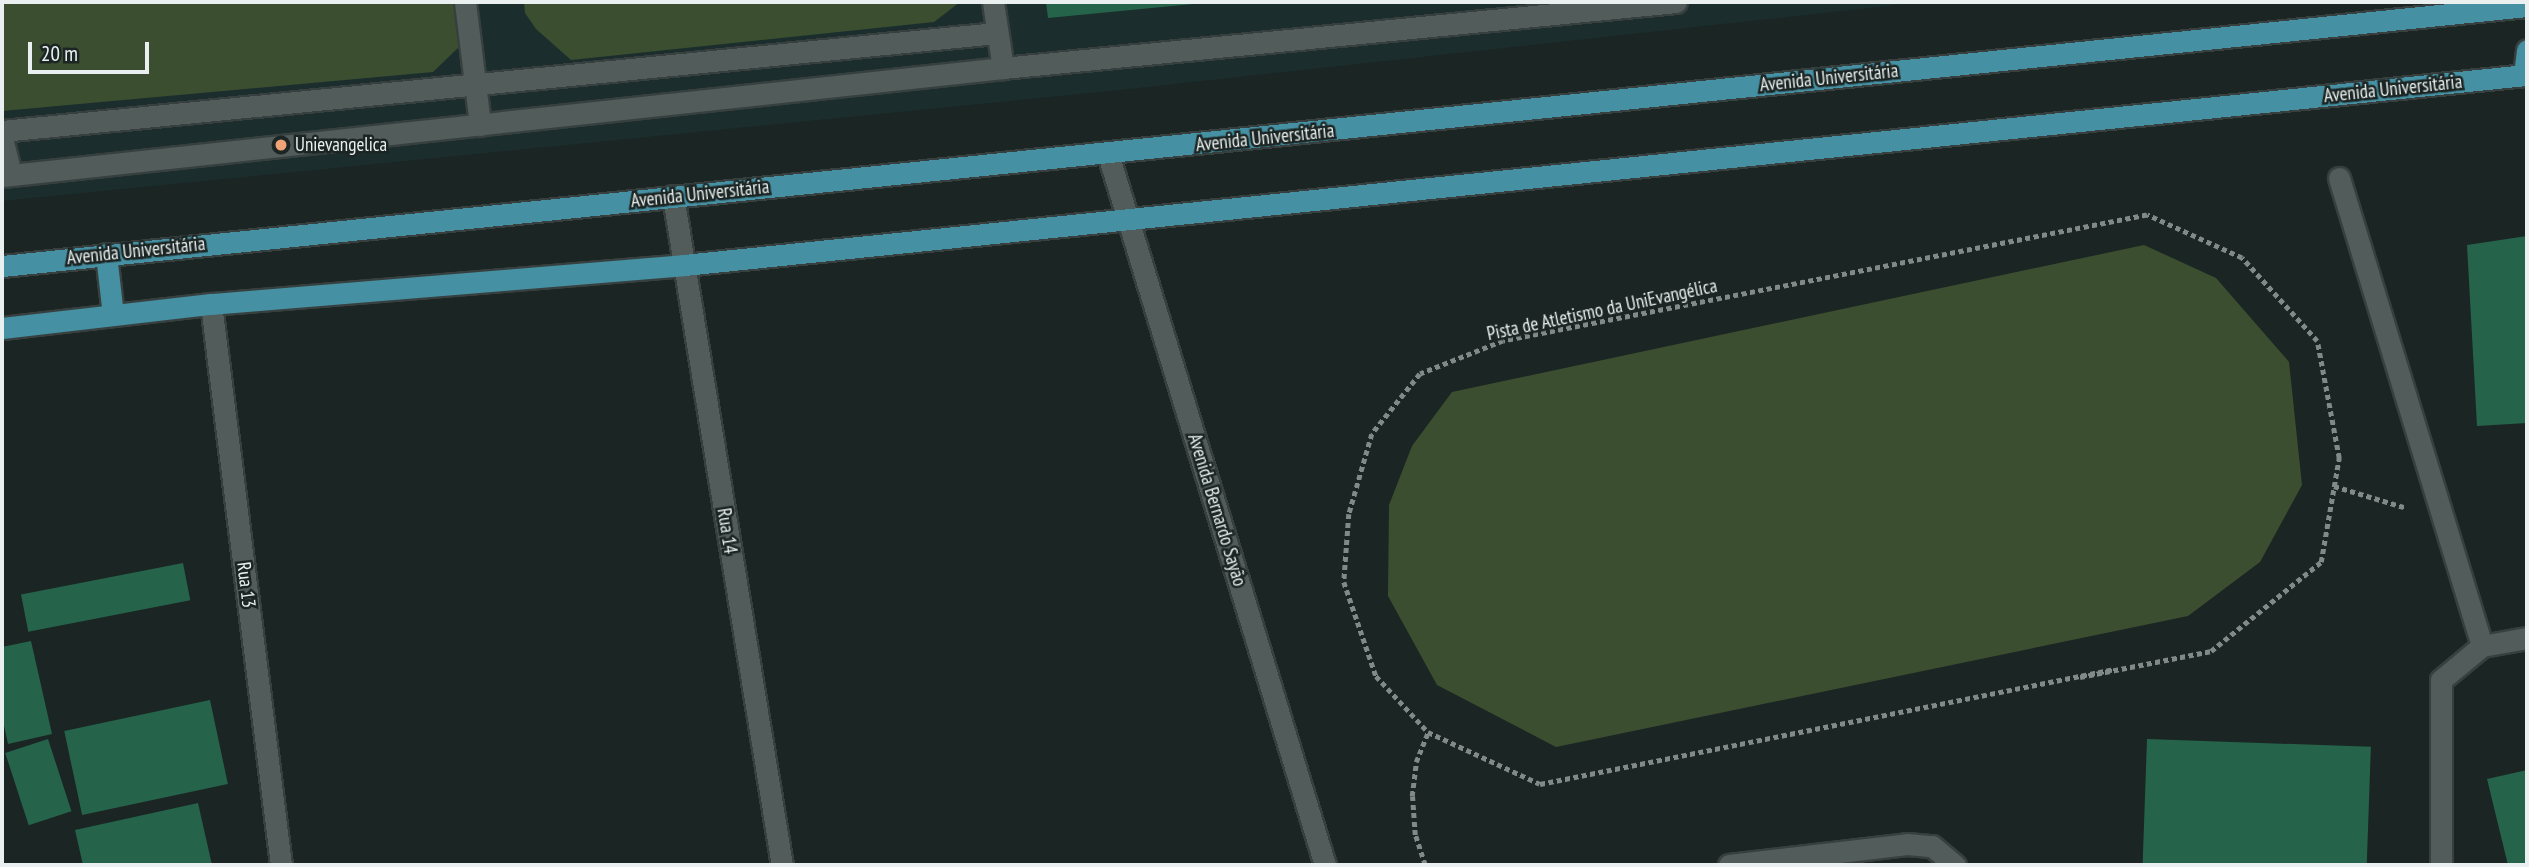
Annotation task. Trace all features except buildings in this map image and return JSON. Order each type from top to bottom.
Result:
[{"type":"main road","name":"Avenida Universitária","points":[[2,266],[2527,6]]},
{"type":"main road","points":[[2526,75],[2527,50]]},
{"type":"main road","name":"Avenida Universitária","points":[[2,328],[211,304],[684,265],[2526,75]]},
{"type":"main road","points":[[106,254],[113,315]]},
{"type":"street","points":[[465,2],[473,85],[480,125]]},
{"type":"street","points":[[993,2],[1003,68]]},
{"type":"street","points":[[2,138],[6,176],[1003,68],[1676,2]]},
{"type":"street","points":[[2,131],[997,33]]},
{"type":"street","name":"Avenida Bernardo Sayão","points":[[1108,154],[1325,865]]},
{"type":"street","points":[[2339,178],[2482,646]]},
{"type":"street","name":"Rua 14","points":[[673,196],[782,865]]},
{"type":"street","name":"Rua 13","points":[[211,304],[281,865]]},
{"type":"street","points":[[2441,865],[2441,680],[2482,646],[2527,638]]},
{"type":"street","points":[[1743,864],[1853,858],[1907,844],[1932,846],[1955,865]]},
{"type":"path","name":"Pista de Atletismo da UniEvangélica","points":[[2147,215],[2242,258],[2317,341],[2339,458],[2334,486],[2321,562],[2211,651],[1540,784],[1428,732],[1376,676],[1344,582],[1349,514],[1372,434],[1420,374],[1503,341],[2147,215]]},
{"type":"path","points":[[2334,486],[2443,518]]},
{"type":"path","name":"Pista de Atletismo da UniEvangélica","points":[[2080,677],[2115,669]]},
{"type":"path","points":[[1426,865],[1415,835],[1412,796],[1416,762],[1428,732]]},
{"type":"shaded area","name":"Unievangelica","points":[[2,2],[1923,2],[1120,90],[2,201]]},
{"type":"green space","points":[[2,2],[454,2],[459,47],[433,72],[2,111]]},
{"type":"green space","points":[[524,2],[960,2],[934,22],[571,60],[536,29],[525,13]]},
{"type":"green space","points":[[2144,245],[2216,278],[2289,362],[2302,485],[2260,562],[2188,616],[1556,747],[1437,685],[1388,596],[1389,505],[1412,446],[1452,392]]},
{"type":"place","name":"Unievangelica","points":[[281,145]]}]
